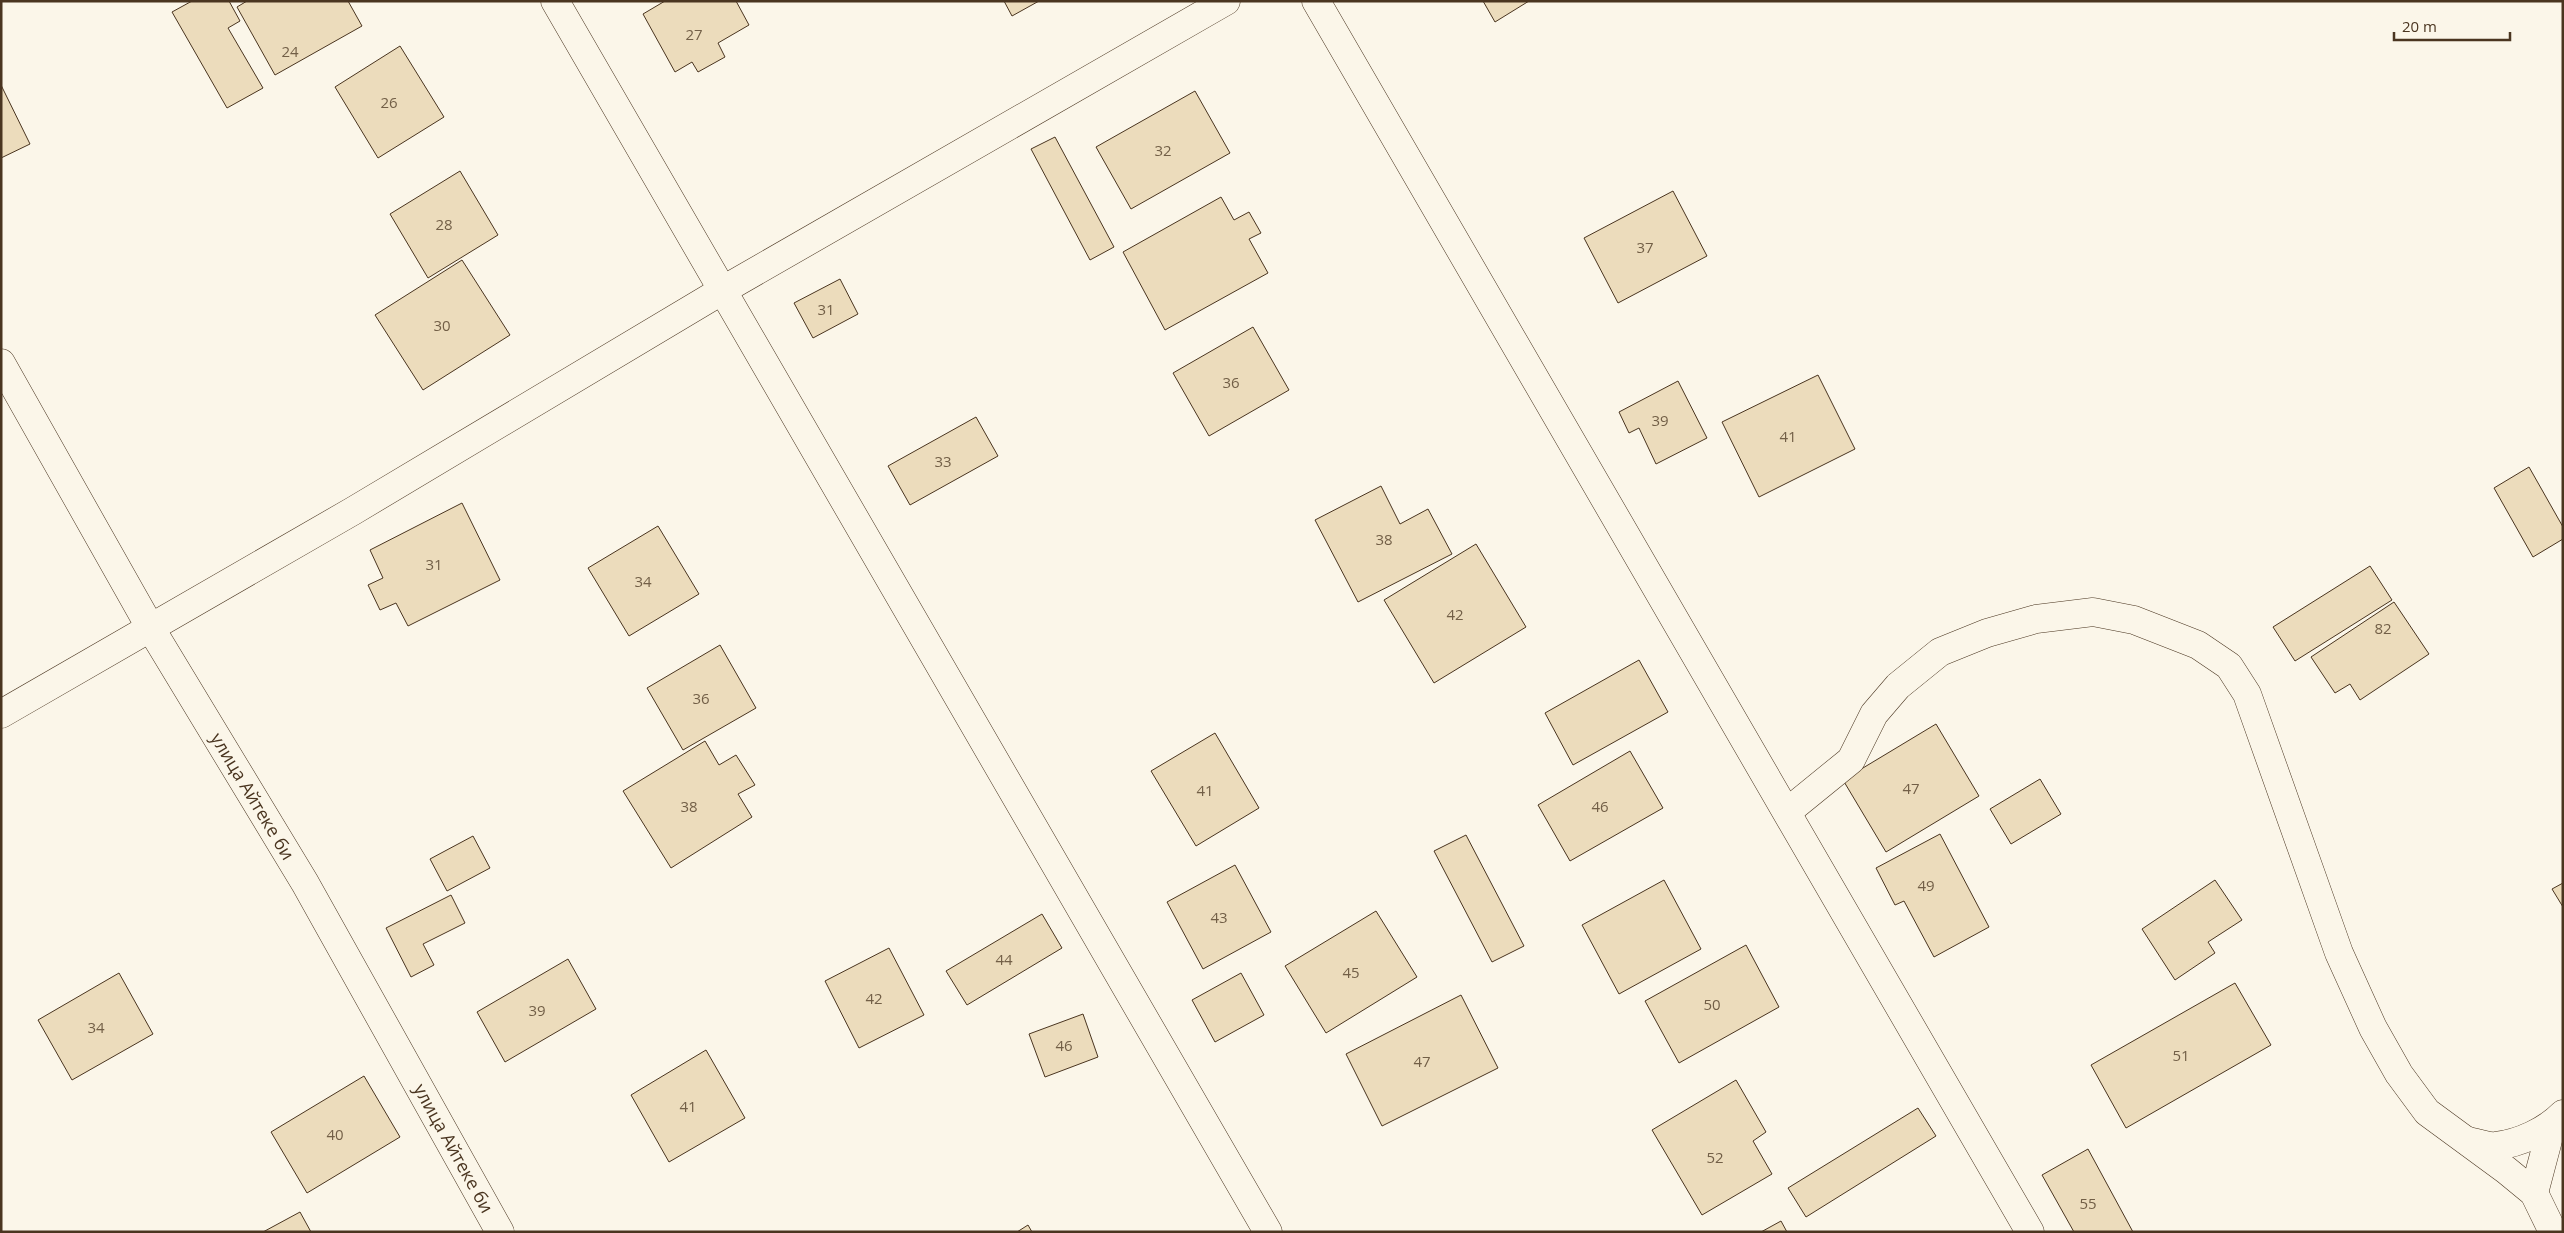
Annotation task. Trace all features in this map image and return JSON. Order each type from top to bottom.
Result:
[{"type":"street","points":[[556,1],[1268,1232]]},
{"type":"street","points":[[1,714],[353,511],[723,290],[1226,1]]},
{"type":"street","points":[[1316,1],[2030,1232]]},
{"type":"street","name":"улица Айтеке би","points":[[1,364],[150,627],[305,883],[500,1232]]},
{"type":"street","points":[[1787,812],[1851,760],[1874,714],[1898,686],[1940,652],[1987,633],[2036,619],[2093,612],[2134,620],[2198,645],[2229,666],[2247,694],[2339,953],[2373,1028],[2399,1074],[2427,1112],[2534,1193],[2553,1232]]},
{"type":"street","points":[[2469,1142],[2494,1146],[2518,1141],[2558,1120]]},
{"type":"street","points":[[2534,1193],[2558,1120]]},
{"type":"building","points":[[192,1],[229,1],[240,21],[228,28],[263,88],[227,108],[172,12]]},
{"type":"building","points":[[247,1],[348,1],[362,26],[275,75],[237,7]]},
{"type":"building","points":[[665,1],[736,1],[749,25],[718,43],[725,57],[698,72],[692,62],[675,72],[643,14]]},
{"type":"building","points":[[1004,1],[1039,1],[1012,16]]},
{"type":"building","points":[[1483,1],[1529,1],[1495,22]]},
{"type":"building","points":[[400,46],[444,117],[378,158],[335,87]]},
{"type":"building","points":[[1,85],[30,144],[1,158]]},
{"type":"building","points":[[1195,91],[1230,153],[1131,209],[1096,147]]},
{"type":"building","points":[[1055,137],[1114,247],[1090,260],[1031,149]]},
{"type":"building","points":[[460,171],[498,235],[428,278],[390,214]]},
{"type":"building","points":[[1673,191],[1707,256],[1618,303],[1584,238]]},
{"type":"building","points":[[1221,197],[1234,220],[1249,212],[1261,233],[1249,239],[1268,273],[1165,330],[1123,252]]},
{"type":"building","points":[[462,260],[510,335],[423,390],[375,315]]},
{"type":"building","points":[[840,279],[858,314],[813,338],[794,303]]},
{"type":"building","points":[[1253,327],[1289,390],[1209,436],[1173,373]]},
{"type":"building","points":[[1818,375],[1855,449],[1759,497],[1722,422]]},
{"type":"building","points":[[1678,381],[1707,438],[1656,464],[1639,428],[1629,433],[1619,412]]},
{"type":"building","points":[[976,417],[998,456],[910,505],[888,466]]},
{"type":"building","points":[[2529,467],[2563,527],[2563,539],[2533,557],[2494,488]]},
{"type":"building","points":[[1381,486],[1400,524],[1428,509],[1452,554],[1358,602],[1315,520]]},
{"type":"building","points":[[462,503],[500,580],[408,626],[396,603],[380,610],[368,585],[383,578],[370,550]]},
{"type":"building","points":[[658,526],[699,594],[629,636],[588,568]]},
{"type":"building","points":[[1476,544],[1526,627],[1434,683],[1384,600]]},
{"type":"building","points":[[2370,566],[2392,600],[2295,661],[2273,627]]},
{"type":"building","points":[[2394,602],[2429,654],[2360,700],[2350,684],[2335,693],[2311,657]]},
{"type":"building","points":[[720,645],[756,708],[683,750],[647,688]]},
{"type":"building","points":[[1639,660],[1668,712],[1573,765],[1545,713]]},
{"type":"building","points":[[1936,724],[1979,796],[1886,852],[1843,780]]},
{"type":"building","points":[[1215,733],[1259,808],[1196,846],[1151,771]]},
{"type":"building","points":[[705,741],[719,765],[736,755],[755,785],[738,794],[752,817],[671,868],[623,791]]},
{"type":"building","points":[[1630,751],[1663,808],[1570,861],[1538,805]]},
{"type":"building","points":[[2040,779],[2061,814],[2011,844],[1990,809]]},
{"type":"building","points":[[1940,834],[1989,927],[1934,957],[1904,901],[1895,905],[1876,868]]},
{"type":"building","points":[[1466,835],[1524,946],[1492,962],[1434,851]]},
{"type":"building","points":[[473,836],[490,868],[447,891],[430,859]]},
{"type":"building","points":[[1235,865],[1271,932],[1203,969],[1167,902]]},
{"type":"building","points":[[1664,880],[1701,949],[1619,994],[1582,925]]},
{"type":"building","points":[[2215,880],[2242,920],[2208,942],[2215,953],[2175,980],[2142,929]]},
{"type":"building","points":[[2563,883],[2563,907],[2552,889]]},
{"type":"building","points":[[451,895],[465,923],[423,944],[434,965],[411,977],[386,928]]},
{"type":"building","points":[[1376,911],[1417,977],[1326,1033],[1285,966]]},
{"type":"building","points":[[1042,914],[1062,948],[967,1005],[946,971]]},
{"type":"building","points":[[1746,945],[1779,1007],[1679,1063],[1645,1001]]},
{"type":"building","points":[[889,948],[924,1015],[859,1048],[825,981]]},
{"type":"building","points":[[568,959],[596,1009],[505,1062],[477,1012]]},
{"type":"building","points":[[119,973],[153,1034],[72,1080],[38,1020]]},
{"type":"building","points":[[1241,973],[1264,1015],[1215,1042],[1192,1000]]},
{"type":"building","points":[[2235,983],[2271,1045],[2126,1128],[2091,1065]]},
{"type":"building","points":[[1461,995],[1498,1068],[1382,1126],[1346,1054]]},
{"type":"building","points":[[1083,1014],[1098,1057],[1045,1077],[1029,1034]]},
{"type":"building","points":[[706,1050],[745,1118],[669,1162],[631,1095]]},
{"type":"building","points":[[364,1076],[400,1137],[307,1193],[271,1132]]},
{"type":"building","points":[[1736,1080],[1766,1132],[1753,1141],[1772,1174],[1702,1215],[1652,1130]]},
{"type":"building","points":[[1918,1108],[1936,1136],[1806,1217],[1788,1188]]},
{"type":"building","points":[[2088,1149],[2133,1232],[2074,1232],[2042,1175]]},
{"type":"building","points":[[300,1212],[311,1232],[263,1232]]},
{"type":"building","points":[[1781,1221],[1787,1232],[1761,1232]]},
{"type":"building","points":[[1028,1225],[1032,1232],[1017,1232]]}]
